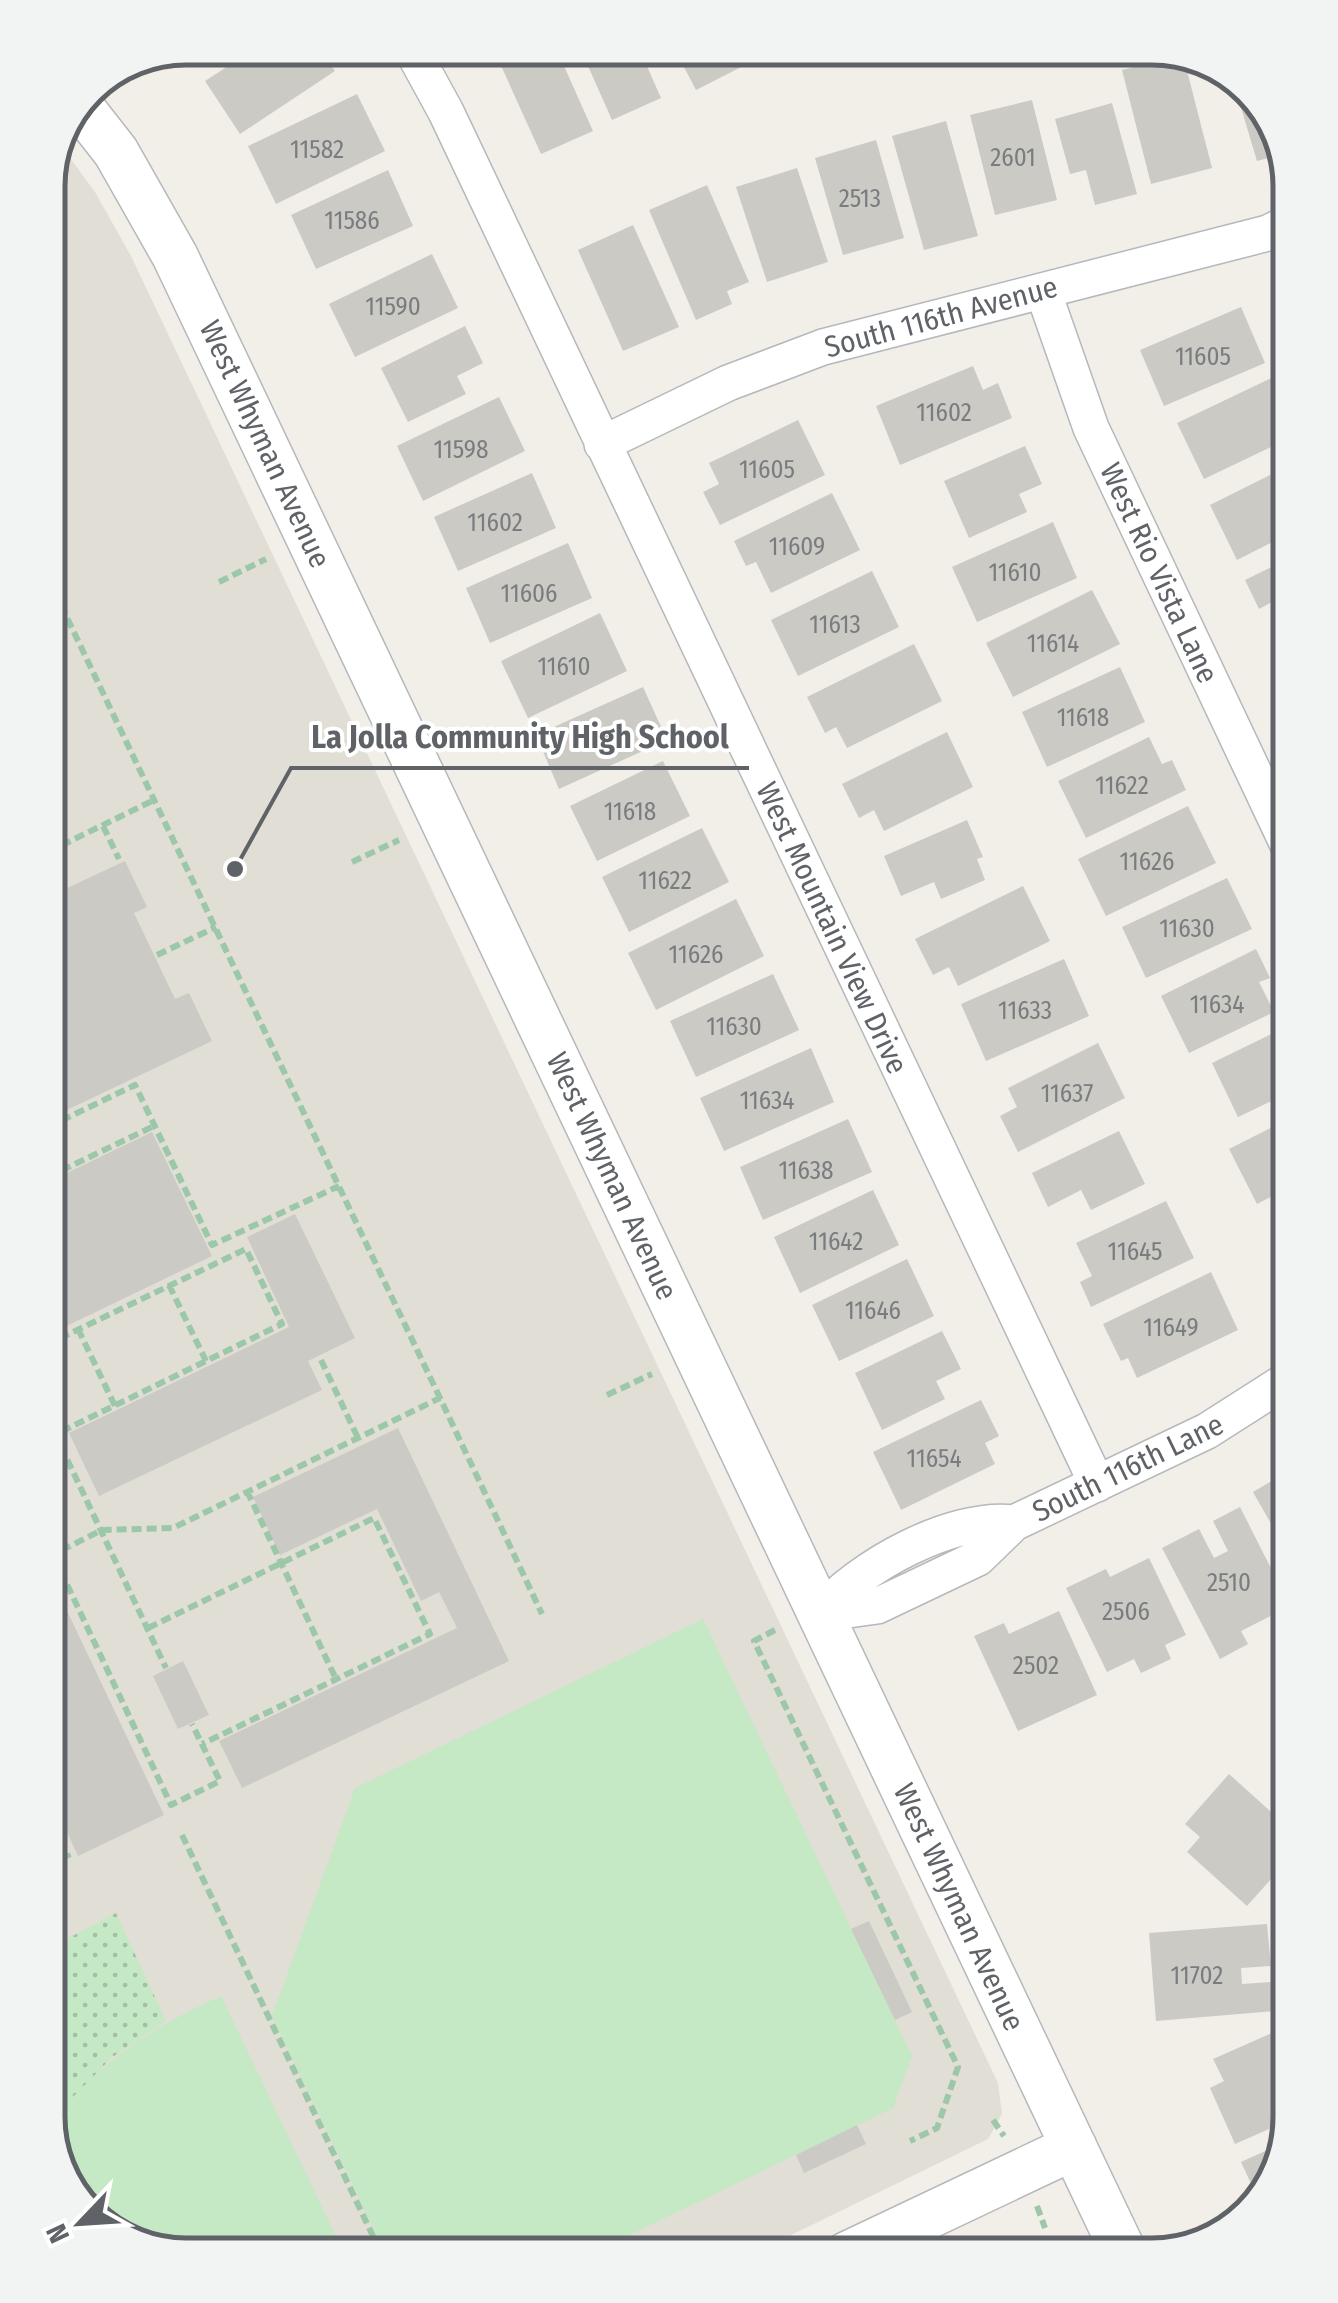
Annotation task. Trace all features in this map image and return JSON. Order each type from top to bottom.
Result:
[{"type":"street","name":"West Mountain View Drive","points":[[419,65],[1097,1484]]},
{"type":"street","name":"West Whyman Avenue","points":[[88,116],[116,152],[176,256],[1117,2238]]},
{"type":"street","name":"South 116th Avenue","points":[[602,444],[728,383],[823,347],[1273,230]]},
{"type":"street","name":"West Rio Vista Lane","points":[[1043,290],[1098,444],[1273,813]]},
{"type":"street","name":"South 116th Lane","points":[[820,1614],[877,1606],[978,1558],[1014,1523],[1223,1422],[1273,1389]]},
{"type":"street","points":[[884,2238],[1074,2147]]},
{"type":"path","points":[[219,582],[266,560]]},
{"type":"path","points":[[65,615],[542,1614]]},
{"type":"path","points":[[65,844],[154,800]]},
{"type":"path","points":[[103,826],[119,859]]},
{"type":"path","points":[[352,862],[400,840]]},
{"type":"path","points":[[157,955],[216,928]]},
{"type":"path","points":[[65,1118],[134,1085],[220,1261]]},
{"type":"path","points":[[65,1168],[154,1126]]},
{"type":"path","points":[[212,1244],[338,1186]]},
{"type":"path","points":[[65,1336],[246,1248],[282,1324],[65,1429]]},
{"type":"path","points":[[170,1286],[206,1362]]},
{"type":"path","points":[[78,1329],[115,1406]]},
{"type":"path","points":[[321,1360],[358,1438]]},
{"type":"path","points":[[607,1395],[652,1374]]},
{"type":"path","points":[[65,1548],[102,1530],[172,1528],[440,1398]]},
{"type":"path","points":[[65,1462],[102,1530],[166,1668]]},
{"type":"path","points":[[247,1492],[336,1679]]},
{"type":"path","points":[[148,1628],[374,1518],[430,1634],[202,1744]]},
{"type":"path","points":[[65,1586],[172,1805],[220,1781],[192,1724]]},
{"type":"path","points":[[775,1630],[754,1641],[958,2067],[937,2128],[910,2141]]},
{"type":"path","points":[[182,1835],[374,2238]]},
{"type":"path","points":[[65,1850],[69,1858]]},
{"type":"shaded area","points":[[69,156],[95,192],[131,256],[998,2083],[1002,2114],[988,2139],[785,2238],[178,2238],[130,2225],[130,2173],[77,2171],[65,2117],[65,178]]},
{"type":"green space","points":[[703,1619],[912,2056],[893,2108],[623,2238],[378,2238],[272,2016],[355,1788]]},
{"type":"green space","points":[[116,1913],[166,2021],[111,2058],[65,2106],[65,1940]]},
{"type":"green space","points":[[221,1996],[337,2238],[162,2236],[130,2225],[130,2173],[78,2173],[66,2133],[65,2107],[107,2065],[148,2035]]},
{"type":"building","points":[[230,65],[331,65],[335,71],[240,134],[205,81]]},
{"type":"building","points":[[501,65],[564,65],[593,131],[541,154]]},
{"type":"building","points":[[588,65],[646,65],[661,98],[612,120]]},
{"type":"building","points":[[683,65],[745,65],[696,90]]},
{"type":"building","points":[[1142,65],[1187,70],[1212,168],[1151,184],[1122,70]]},
{"type":"building","points":[[357,94],[385,151],[276,204],[248,146]]},
{"type":"building","points":[[1032,100],[1057,200],[995,215],[970,115]]},
{"type":"building","points":[[1239,102],[1267,147],[1270,158],[1257,161]]},
{"type":"building","points":[[1112,103],[1137,194],[1095,205],[1086,170],[1070,174],[1055,119]]},
{"type":"building","points":[[946,121],[978,236],[924,250],[892,136]]},
{"type":"building","points":[[876,140],[904,238],[843,255],[815,158]]},
{"type":"building","points":[[797,168],[828,262],[767,282],[736,187]]},
{"type":"building","points":[[388,170],[413,226],[316,269],[291,215]]},
{"type":"building","points":[[707,185],[749,282],[727,291],[732,304],[696,320],[649,210]]},
{"type":"building","points":[[633,225],[679,327],[623,351],[578,250]]},
{"type":"building","points":[[432,254],[458,308],[355,357],[329,304]]},
{"type":"building","points":[[1241,307],[1265,363],[1164,406],[1140,350]]},
{"type":"building","points":[[465,326],[483,363],[457,376],[466,394],[408,422],[381,368]]},
{"type":"building","points":[[973,366],[983,390],[998,383],[1012,418],[900,465],[876,406]]},
{"type":"building","points":[[1273,377],[1273,446],[1204,479],[1177,423]]},
{"type":"building","points":[[499,397],[525,451],[423,501],[397,446]]},
{"type":"building","points":[[798,420],[825,475],[720,525],[703,492],[719,484],[709,463]]},
{"type":"building","points":[[1025,446],[1042,484],[1019,494],[1027,512],[969,538],[944,481]]},
{"type":"building","points":[[532,473],[556,528],[458,571],[434,517]]},
{"type":"building","points":[[1273,474],[1273,542],[1237,560],[1210,505]]},
{"type":"building","points":[[832,493],[860,550],[771,593],[756,562],[746,566],[734,541]]},
{"type":"building","points":[[1053,522],[1077,578],[977,622],[952,567]]},
{"type":"building","points":[[568,543],[592,598],[490,643],[466,588]]},
{"type":"building","points":[[1273,566],[1273,604],[1259,609],[1245,580]]},
{"type":"building","points":[[872,571],[899,627],[798,676],[771,620]]},
{"type":"building","points":[[1092,590],[1120,644],[1013,697],[986,643]]},
{"type":"building","points":[[600,613],[627,671],[528,718],[501,661]]},
{"type":"building","points":[[914,644],[942,701],[847,748],[836,727],[825,733],[807,697]]},
{"type":"building","points":[[1120,667],[1145,722],[1047,767],[1022,712]]},
{"type":"building","points":[[643,687],[667,740],[559,789],[536,735]]},
{"type":"building","points":[[947,732],[973,787],[884,831],[874,810],[859,818],[842,784]]},
{"type":"building","points":[[1149,737],[1162,764],[1172,760],[1186,790],[1086,838],[1058,781]]},
{"type":"building","points":[[663,761],[690,816],[597,861],[570,806]]},
{"type":"building","points":[[1188,806],[1216,863],[1106,916],[1078,859]]},
{"type":"building","points":[[967,820],[983,857],[977,859],[985,880],[941,899],[934,882],[901,896],[884,856]]},
{"type":"building","points":[[702,828],[729,882],[629,932],[602,877]]},
{"type":"building","points":[[125,861],[147,907],[134,913],[175,999],[189,993],[212,1041],[65,1111],[65,889]]},
{"type":"building","points":[[1227,878],[1252,929],[1146,978],[1122,927]]},
{"type":"building","points":[[1023,886],[1050,941],[958,986],[949,967],[933,975],[915,939]]},
{"type":"building","points":[[736,899],[764,956],[656,1010],[628,953]]},
{"type":"building","points":[[1256,949],[1270,978],[1259,982],[1273,1012],[1189,1053],[1161,996]]},
{"type":"building","points":[[1064,959],[1089,1016],[986,1061],[961,1004]]},
{"type":"building","points":[[773,974],[799,1030],[696,1077],[670,1021]]},
{"type":"building","points":[[1273,1033],[1273,1100],[1238,1117],[1212,1063]]},
{"type":"building","points":[[1098,1043],[1125,1098],[1018,1152],[1000,1116],[1017,1107],[1008,1088]]},
{"type":"building","points":[[811,1048],[834,1102],[724,1151],[700,1098]]},
{"type":"building","points":[[848,1119],[872,1172],[763,1220],[740,1167]]},
{"type":"building","points":[[1273,1127],[1273,1196],[1257,1204],[1229,1149]]},
{"type":"building","points":[[1119,1131],[1145,1184],[1091,1210],[1081,1190],[1048,1207],[1032,1173]]},
{"type":"building","points":[[152,1132],[212,1256],[65,1327],[65,1174]]},
{"type":"building","points":[[873,1190],[899,1245],[800,1293],[774,1237]]},
{"type":"building","points":[[1166,1201],[1194,1258],[1091,1307],[1080,1282],[1092,1276],[1076,1243]]},
{"type":"building","points":[[295,1214],[355,1338],[308,1361],[322,1390],[99,1496],[69,1433],[289,1327],[247,1237]]},
{"type":"building","points":[[907,1259],[934,1316],[839,1361],[812,1305]]},
{"type":"building","points":[[1211,1272],[1238,1330],[1137,1378],[1128,1358],[1121,1361],[1103,1324]]},
{"type":"building","points":[[942,1331],[961,1369],[936,1381],[945,1399],[882,1430],[855,1373]]},
{"type":"building","points":[[981,1400],[999,1436],[985,1443],[995,1464],[901,1510],[873,1452]]},
{"type":"building","points":[[398,1428],[509,1661],[242,1788],[219,1741],[457,1628],[439,1592],[421,1601],[377,1509],[280,1555],[253,1497]]},
{"type":"building","points":[[1273,1480],[1273,1527],[1253,1492]]},
{"type":"building","points":[[1240,1507],[1273,1572],[1273,1615],[1241,1631],[1248,1644],[1220,1659],[1162,1548],[1199,1529],[1214,1558],[1228,1551],[1213,1521]]},
{"type":"building","points":[[1149,1558],[1186,1635],[1165,1645],[1171,1659],[1141,1673],[1134,1659],[1107,1672],[1066,1588],[1106,1569],[1110,1577]]},
{"type":"building","points":[[65,1606],[164,1815],[78,1856],[65,1828]]},
{"type":"building","points":[[1059,1611],[1097,1695],[1018,1731],[974,1636],[1004,1623],[1009,1634]]},
{"type":"building","points":[[183,1661],[209,1715],[178,1729],[153,1676]]},
{"type":"building","points":[[1229,1774],[1273,1814],[1273,1877],[1247,1906],[1187,1852],[1200,1837],[1185,1824]]},
{"type":"building","points":[[869,1921],[912,2012],[895,2020],[851,1929]]},
{"type":"building","points":[[1267,1924],[1271,1966],[1241,1968],[1242,1984],[1271,1982],[1273,2011],[1156,2021],[1149,1933]]},
{"type":"building","points":[[1273,2033],[1272,2128],[1235,2144],[1210,2088],[1224,2081],[1213,2059]]},
{"type":"building","points":[[857,2125],[866,2144],[804,2173],[796,2155]]},
{"type":"building","points":[[1268,2150],[1252,2186],[1241,2162]]},
{"type":"place","name":"La Jolla Community High School","points":[[235,869]]}]
